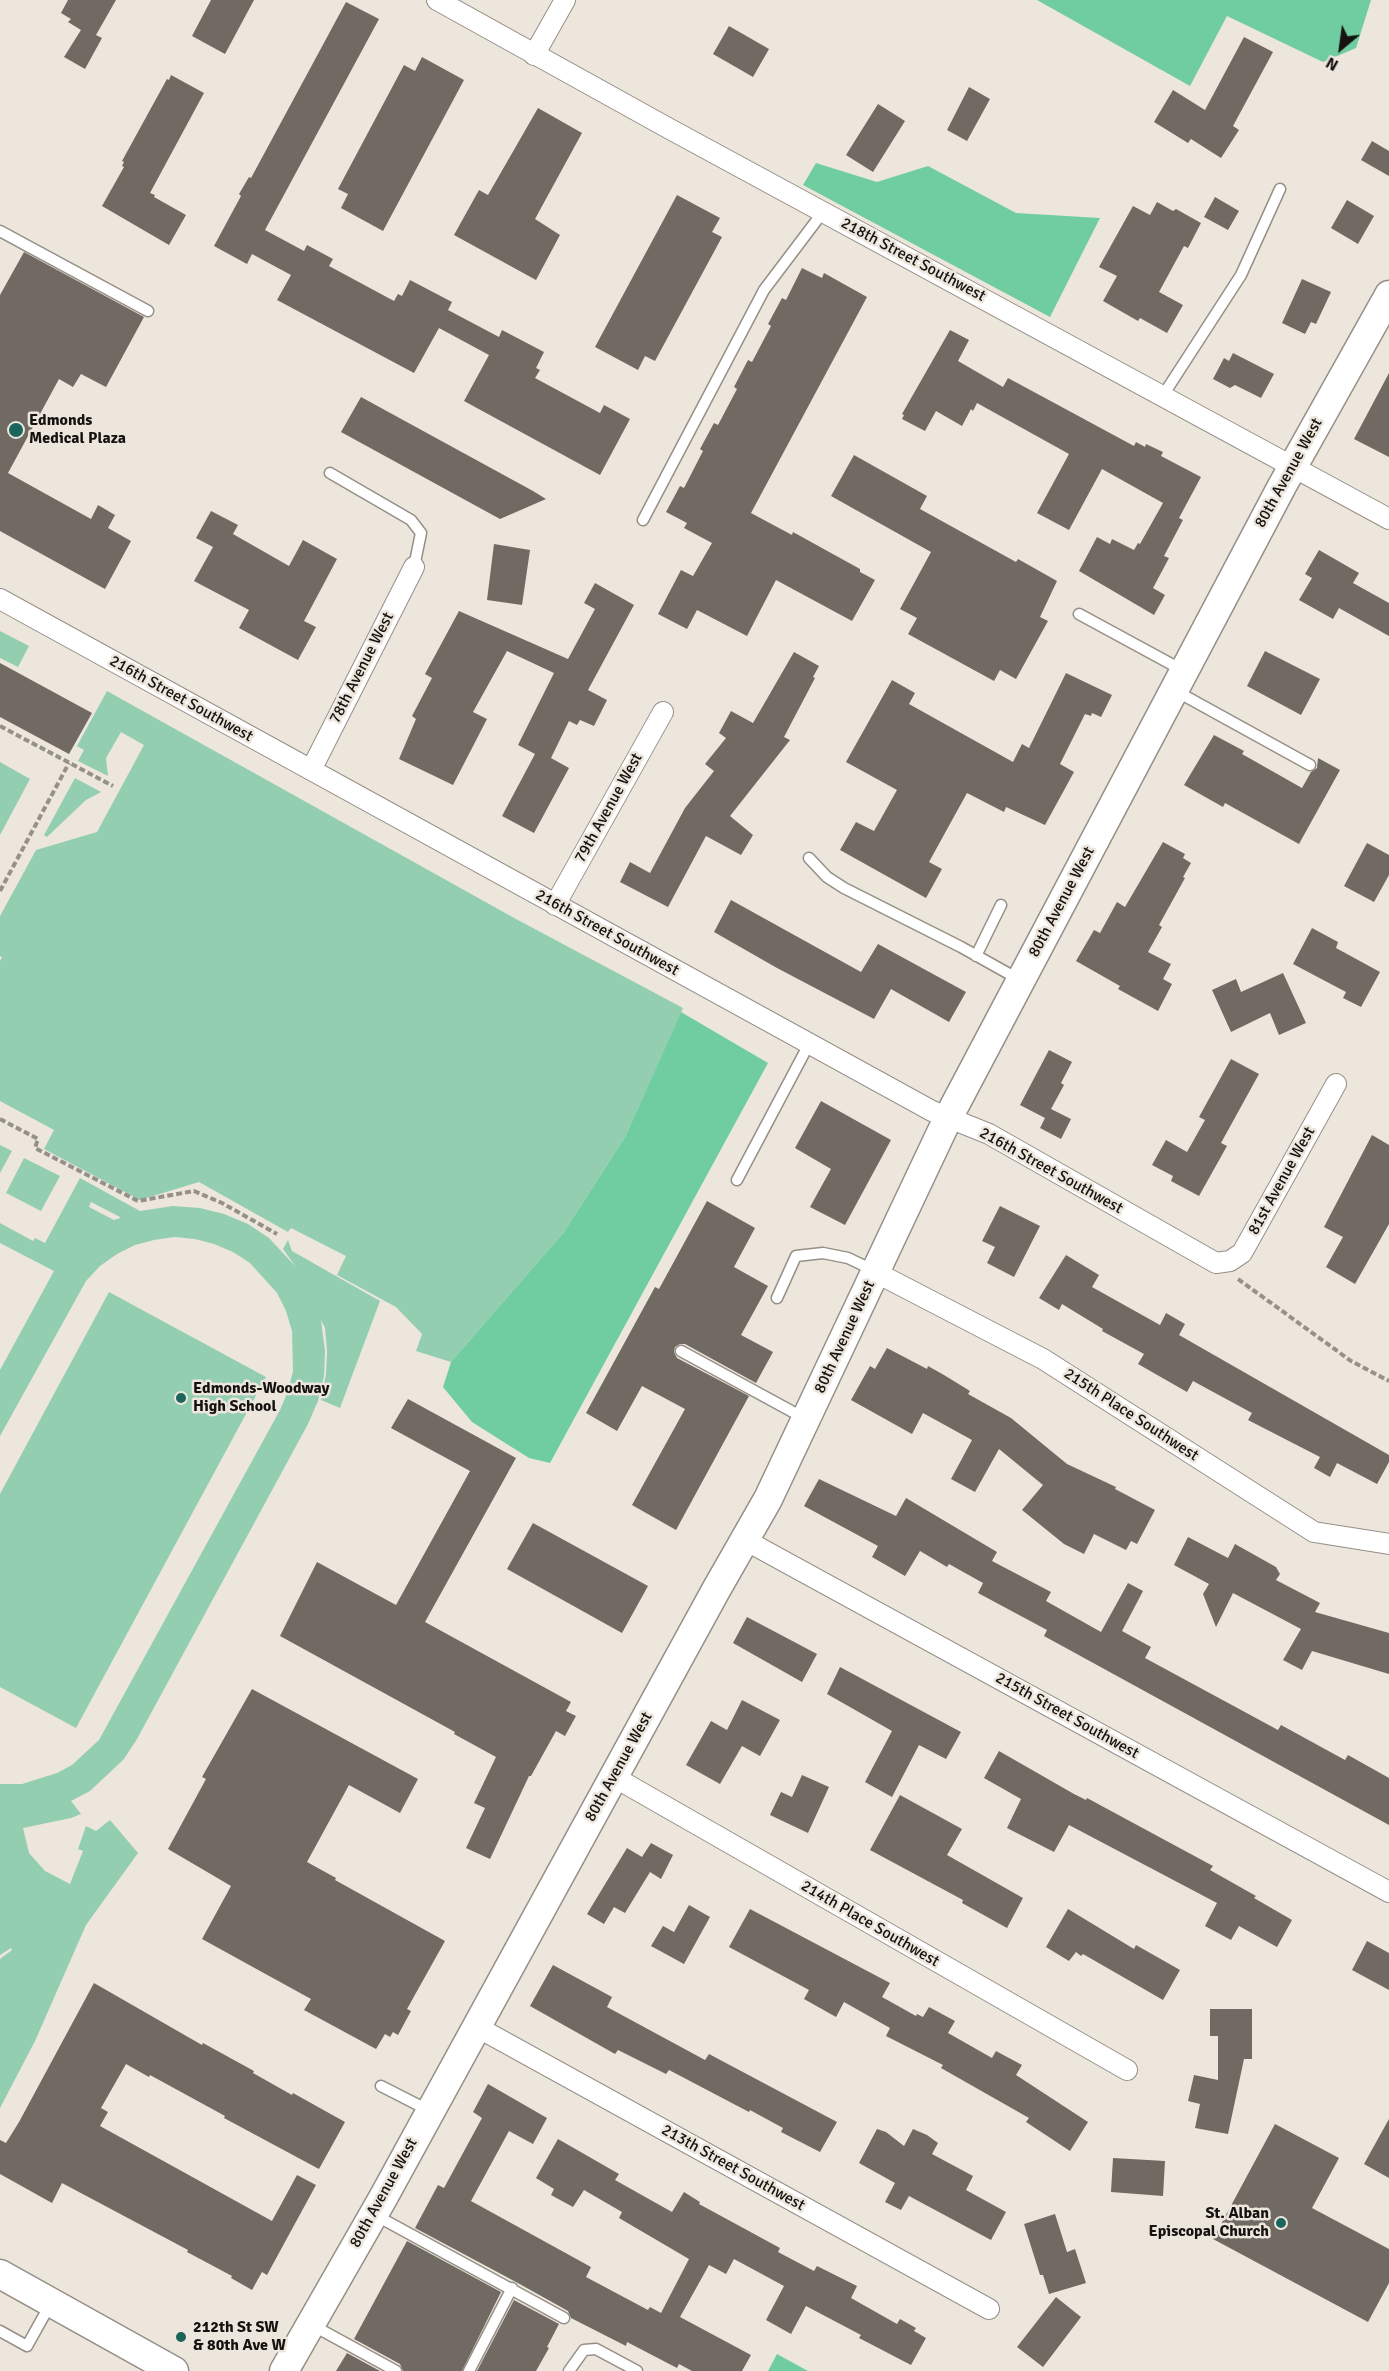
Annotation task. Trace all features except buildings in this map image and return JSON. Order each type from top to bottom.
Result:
[{"type":"street","name":"218th Street Southwest","points":[[438,0],[534,55],[1389,519]]},
{"type":"street","points":[[534,55],[565,0]]},
{"type":"street","name":"80th Avenue West","points":[[284,2371],[477,2027],[768,1499],[948,1118],[1292,467],[1389,294]]},
{"type":"street","name":"78th Avenue West","points":[[311,770],[414,567]]},
{"type":"street","name":"216th Street Southwest","points":[[0,599],[808,1044],[932,1111],[989,1134],[1216,1263]]},
{"type":"street","name":"79th Avenue West","points":[[555,905],[663,712]]},
{"type":"street","name":"81st Avenue West","points":[[1216,1263],[1230,1261],[1242,1252],[1336,1084]]},
{"type":"street","name":"215th Place Southwest","points":[[875,1272],[1043,1359],[1314,1532],[1389,1544]]},
{"type":"street","name":"215th Street Southwest","points":[[745,1540],[1389,1893]]},
{"type":"street","name":"214th Place Southwest","points":[[614,1777],[1127,2070]]},
{"type":"street","name":"213th Street Southwest","points":[[477,2027],[989,2309]]},
{"type":"street","points":[[0,2274],[174,2371]]},
{"type":"lane","points":[[1162,397],[1241,274],[1280,189]]},
{"type":"lane","points":[[643,520],[764,290],[823,212]]},
{"type":"lane","points":[[0,231],[148,311]]},
{"type":"lane","points":[[330,474],[411,520],[421,533],[414,567]]},
{"type":"lane","points":[[1079,614],[1310,765]]},
{"type":"lane","points":[[809,858],[827,877],[844,888],[1020,980]]},
{"type":"lane","points":[[975,956],[1000,905]]},
{"type":"lane","points":[[737,1180],[808,1044]]},
{"type":"lane","points":[[777,1298],[796,1256],[823,1253],[848,1258],[875,1272]]},
{"type":"lane","points":[[681,1351],[807,1420]]},
{"type":"lane","points":[[381,2086],[430,2111]]},
{"type":"lane","points":[[373,2213],[564,2318]]},
{"type":"lane","points":[[469,2371],[512,2288]]},
{"type":"lane","points":[[0,2331],[27,2346],[51,2303]]},
{"type":"lane","points":[[310,2324],[396,2371]]},
{"type":"lane","points":[[569,2371],[584,2350],[596,2349],[637,2371]]},
{"type":"path","points":[[0,726],[112,786]]},
{"type":"path","points":[[0,891],[69,763]]},
{"type":"path","points":[[0,1119],[38,1139],[35,1148],[138,1202],[194,1191],[222,1203],[277,1234]]},
{"type":"path","points":[[1216,1263],[1351,1361],[1389,1381]]},
{"type":"green space","points":[[1037,0],[1371,0],[1356,48],[1323,62],[1227,16],[1190,86]]},
{"type":"green space","points":[[816,163],[877,182],[928,166],[1016,213],[1100,218],[1050,317],[803,185]]},
{"type":"green space","points":[[0,631],[29,646],[18,667],[0,658]]},
{"type":"green space","points":[[107,691],[516,919],[683,1008],[625,1137],[564,1232],[451,1362],[416,1351],[422,1334],[396,1307],[337,1275],[346,1256],[291,1228],[288,1232],[199,1182],[140,1200],[44,1149],[54,1130],[0,1101],[0,961],[2,957],[0,956],[0,916],[36,850],[97,832],[144,745],[121,732],[106,758],[108,776],[78,761],[84,750],[77,746]]},
{"type":"green space","points":[[0,762],[30,779],[0,835]]},
{"type":"green space","points":[[75,778],[101,792],[86,800],[47,837],[44,835]]},
{"type":"green space","points":[[681,1012],[768,1063],[550,1463],[529,1458],[472,1422],[443,1387],[451,1362],[564,1232],[625,1137]]},
{"type":"green space","points":[[0,1145],[12,1151],[0,1173]]},
{"type":"green space","points":[[24,1158],[60,1176],[41,1211],[6,1193]]},
{"type":"green space","points":[[80,1178],[140,1211],[173,1206],[200,1208],[224,1214],[248,1224],[269,1238],[296,1267],[283,1249],[288,1240],[292,1251],[380,1301],[340,1408],[321,1400],[326,1374],[327,1351],[325,1328],[321,1320],[325,1351],[324,1376],[318,1401],[308,1424],[124,1759],[90,1791],[71,1801],[81,1814],[23,1828],[29,1853],[45,1871],[70,1884],[83,1851],[78,1849],[86,1826],[96,1831],[110,1820],[138,1853],[86,1925],[35,2041],[0,2108],[0,1959],[12,1950],[11,1948],[0,1955],[0,1784],[22,1784],[57,1773],[72,1765],[99,1740],[280,1410],[293,1371],[292,1331],[286,1311],[277,1293],[250,1263],[233,1252],[195,1239],[174,1237],[154,1240],[135,1245],[117,1254],[100,1266],[86,1281],[0,1436],[0,1370],[54,1271],[0,1243],[0,1223],[33,1241],[35,1238],[45,1243]],"holes":[[[91,1202],[120,1217],[114,1220],[89,1207]]]},
{"type":"green space","points":[[109,1292],[266,1377],[76,1728],[0,1687],[0,1494]]},
{"type":"green space","points":[[777,2354],[808,2371],[768,2371]]},
{"type":"place","name":"Edmonds Medical Plaza","points":[[16,430]]},
{"type":"place","name":"Edmonds-Woodway High School","points":[[181,1398]]},
{"type":"place","name":"St. Alban Episcopal Church","points":[[1281,2223]]},
{"type":"place","name":"212th St SW & 80th Ave W","points":[[181,2337]]}]
